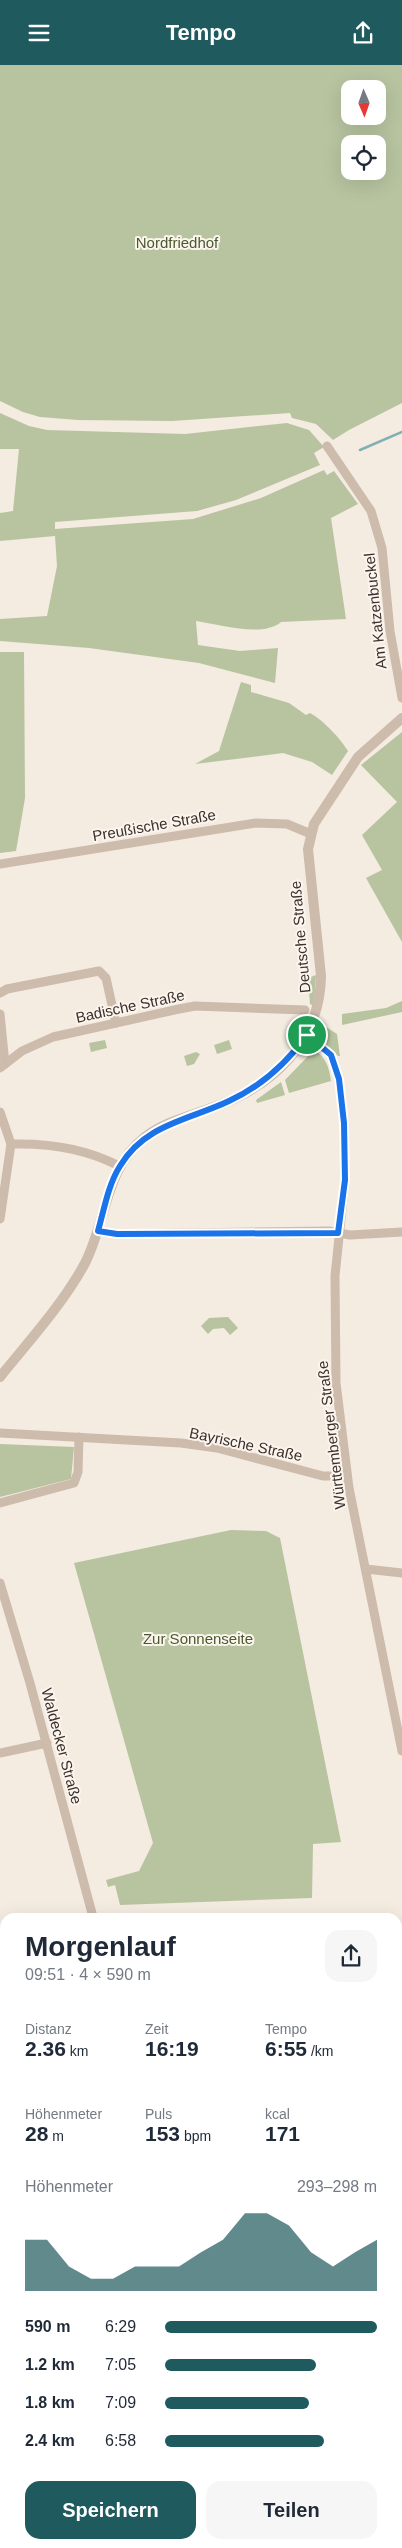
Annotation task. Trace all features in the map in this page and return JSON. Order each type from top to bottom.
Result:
[{"type":"street","name":"Am Katzenbuckel","points":[[326,446],[371,511],[376,525],[382,548],[390,631],[402,698]]},
{"type":"street","name":"Deutsche Straße","points":[[0,1377],[76,1279],[98,1231],[109,1191],[119,1167],[135,1146],[155,1130],[229,1101],[270,1077],[292,1055],[307,1035],[319,1005],[321,976],[309,876],[308,849],[311,834],[314,824],[348,769],[367,747],[402,718]]},
{"type":"street","name":"Preußische Straße","points":[[0,864],[252,823],[287,825],[311,834]]},
{"type":"street","points":[[0,993],[7,989],[99,971],[106,978],[116,1023]]},
{"type":"street","name":"Badische Straße","points":[[3,1065],[36,1043],[195,1006],[305,1009]]},
{"type":"street","points":[[0,1014],[3,1065]]},
{"type":"street","name":"Württemberger Straße","points":[[307,1035],[331,1055],[339,1079],[344,1129],[345,1180],[338,1233],[333,1312],[335,1375],[347,1476],[402,1751]]},
{"type":"street","points":[[0,1112],[11,1144],[0,1219]]},
{"type":"street","points":[[11,1144],[67,1148],[119,1167]]},
{"type":"street","points":[[98,1231],[117,1234],[338,1233],[350,1235],[402,1232]]},
{"type":"street","name":"Bayrische Straße","points":[[0,1433],[207,1447],[323,1476],[347,1476]]},
{"type":"street","points":[[0,1503],[74,1483],[78,1472],[79,1437]]},
{"type":"street","points":[[366,1569],[402,1573]]},
{"type":"street","name":"Waldecker Straße","points":[[0,1583],[47,1743],[92,1913]]},
{"type":"street","points":[[0,1753],[47,1743]]},
{"type":"green space","name":"Nordfriedhof","points":[[0,65],[402,65],[402,403],[333,440],[316,424],[292,418],[290,413],[172,421],[78,420],[40,417],[23,412],[0,401]]},
{"type":"green space","points":[[0,413],[29,426],[47,430],[185,434],[287,423],[309,430],[324,447],[314,453],[320,465],[236,500],[197,511],[55,522],[55,529],[193,519],[261,498],[324,470],[327,475],[334,471],[358,504],[331,518],[346,619],[281,622],[273,627],[252,630],[196,621],[198,645],[240,651],[278,648],[275,683],[199,663],[89,648],[0,641],[0,619],[47,616],[57,566],[55,536],[0,541],[0,513],[13,511],[19,449],[0,449]]},
{"type":"green space","points":[[0,652],[24,652],[25,798],[16,851],[0,853]]},
{"type":"green space","points":[[241,682],[251,685],[251,692],[289,703],[306,715],[310,713],[331,730],[348,751],[332,775],[312,762],[283,753],[195,764],[219,751]]},
{"type":"green space","points":[[402,732],[402,942],[366,878],[382,870],[362,835],[397,802],[361,765]]},
{"type":"green space","points":[[316,975],[314,1006],[310,1004],[308,978]]},
{"type":"green space","points":[[402,1001],[402,1012],[342,1025],[342,1014],[386,1008]]},
{"type":"green space","points":[[326,1027],[337,1034],[340,1056],[320,1039]]},
{"type":"green space","points":[[105,1040],[107,1048],[91,1052],[89,1043]]},
{"type":"green space","points":[[229,1040],[232,1049],[217,1054],[214,1045]]},
{"type":"green space","points":[[314,1050],[326,1063],[331,1081],[289,1093],[285,1080]]},
{"type":"green space","points":[[196,1052],[200,1054],[194,1064],[187,1066],[184,1056]]},
{"type":"green space","points":[[281,1082],[285,1095],[257,1103],[256,1100]]},
{"type":"green space","points":[[228,1317],[238,1328],[230,1335],[224,1328],[213,1329],[208,1334],[201,1326],[209,1318]]},
{"type":"green space","points":[[0,1444],[74,1447],[71,1479],[0,1497]]},
{"type":"green space","name":"Zur Sonnenseite","points":[[231,1530],[266,1531],[280,1538],[341,1842],[313,1844],[312,1898],[120,1905],[115,1885],[108,1887],[106,1880],[139,1871],[153,1843],[74,1563]]},
{"type":"waterway","points":[[360,450],[402,432]]},
{"type":"route","points":[[307,1035],[325,1048],[331,1055],[335,1062],[339,1079],[344,1123],[345,1180],[341,1222],[338,1233],[329,1231],[117,1234],[98,1231],[109,1191],[119,1167],[135,1146],[155,1130],[169,1123],[215,1107],[255,1087],[270,1077],[292,1055],[307,1035]]}]
